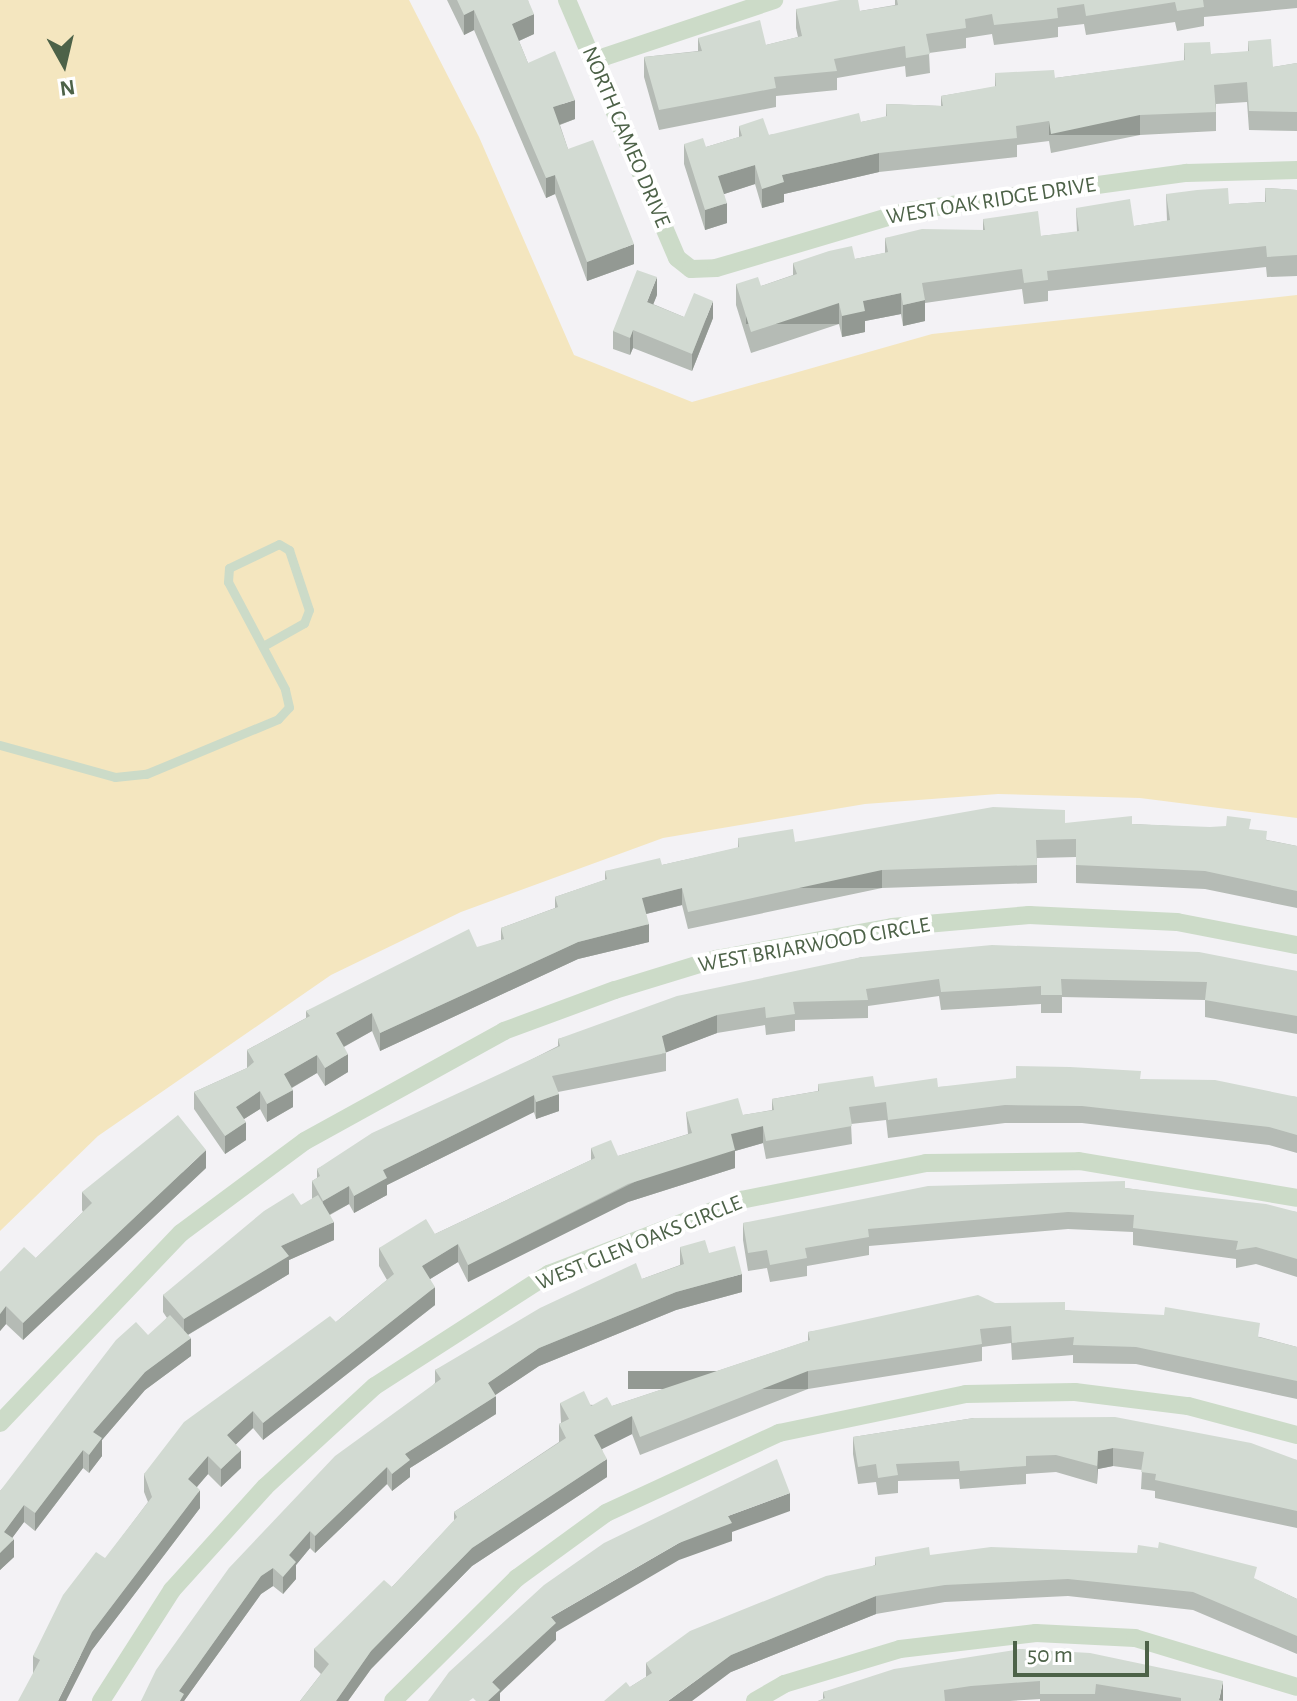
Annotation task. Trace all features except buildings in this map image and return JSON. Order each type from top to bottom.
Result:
[{"type":"street","name":"NORTH CAMEO DRIVE","points":[[567,0],[677,258],[691,269]]},
{"type":"street","points":[[595,60],[774,0]]},
{"type":"street","name":"WEST OAK RIDGE DRIVE","points":[[691,269],[716,268],[908,211],[1186,173],[1297,170]]},
{"type":"street","name":"WEST BRIARWOOD CIRCLE","points":[[0,1423],[181,1233],[305,1141],[504,1031],[615,990],[716,959],[892,927],[1029,915],[1177,922],[1297,945]]},
{"type":"street","name":"WEST GLEN OAKS CIRCLE","points":[[101,1701],[172,1590],[265,1487],[375,1386],[549,1274],[741,1200],[926,1163],[1079,1161],[1297,1198]]},
{"type":"street","points":[[393,1701],[517,1578],[606,1513],[779,1433],[966,1394],[1075,1392],[1188,1406],[1297,1435]]},
{"type":"street","points":[[755,1701],[784,1684],[900,1649],[1036,1633],[1135,1638],[1297,1687]]},
{"type":"lane","points":[[0,745],[115,777],[183,763],[278,719],[289,707],[263,646],[228,582],[229,568],[279,544],[289,550],[309,610],[304,623],[263,646]]},
{"type":"shaded area","points":[[0,0],[409,0],[479,137],[574,355],[692,402],[932,334],[1297,295],[1297,818],[1140,798],[998,794],[865,804],[663,838],[461,912],[331,975],[98,1136],[0,1231]]}]
